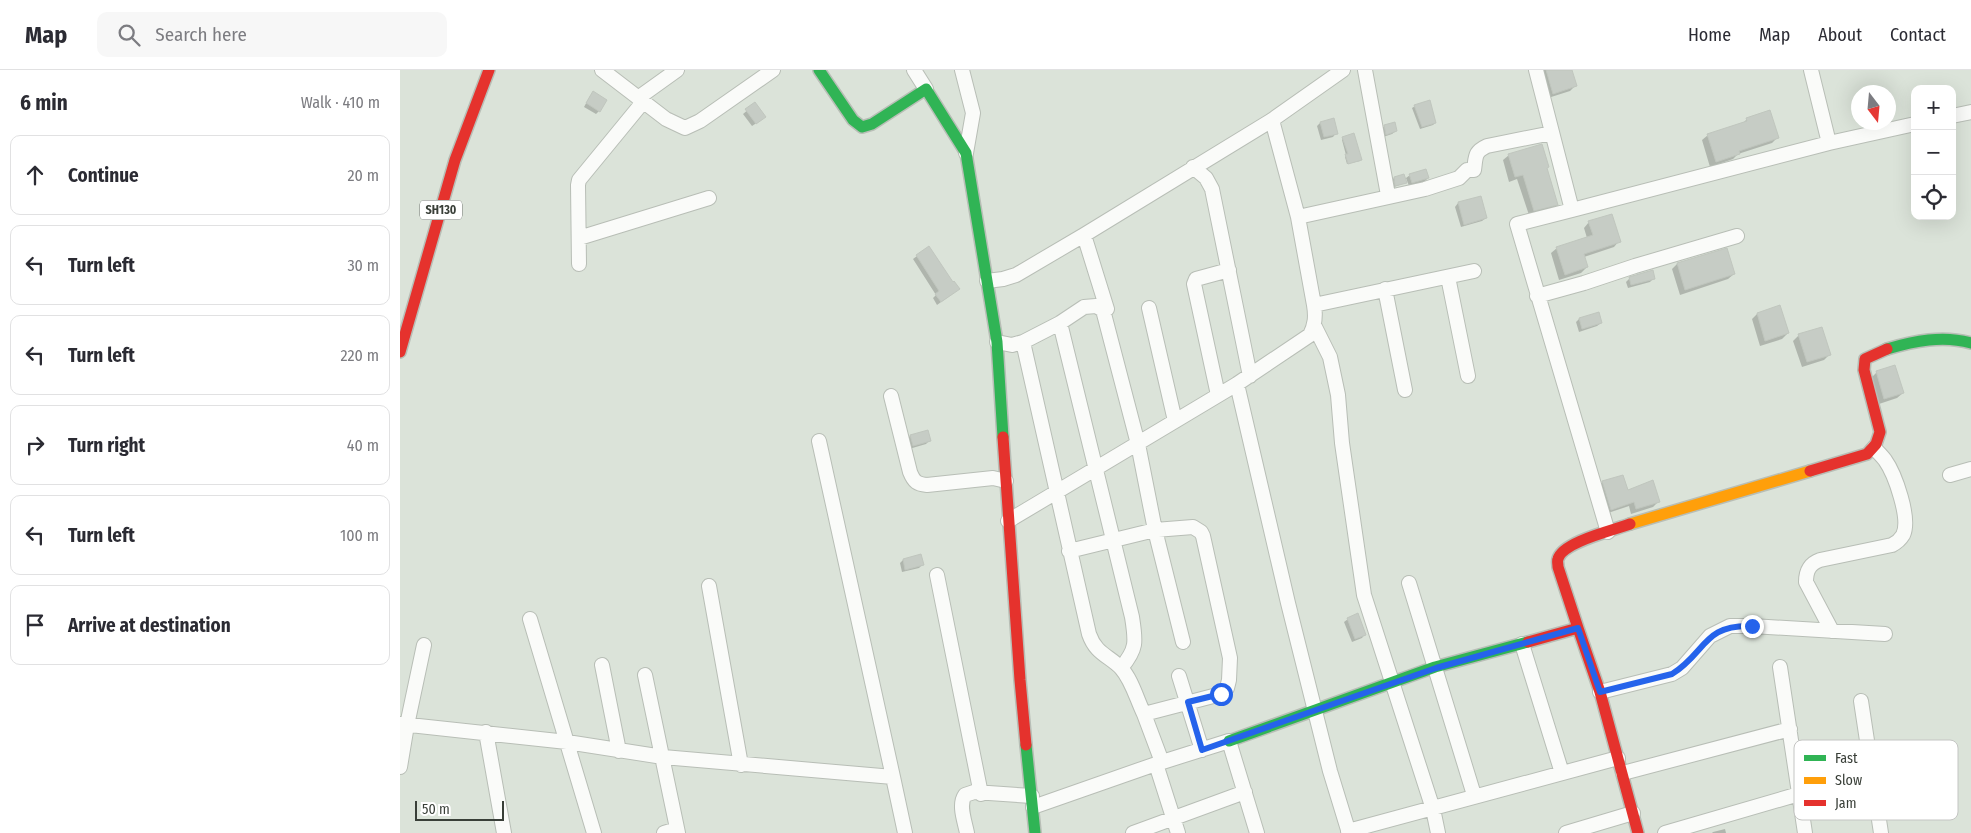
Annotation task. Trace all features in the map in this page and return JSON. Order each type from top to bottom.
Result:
[{"type":"street","name":"SH130","points":[[400,352],[455,160],[489,70]]},
{"type":"street","points":[[602,70],[666,119],[685,128],[700,121],[773,70]]},
{"type":"street","points":[[579,264],[579,180],[641,100],[677,70]]},
{"type":"street","points":[[820,70],[852,120],[862,127],[872,124],[926,89]]},
{"type":"street","points":[[914,70],[966,153]]},
{"type":"street","points":[[962,70],[973,114],[966,153],[997,342],[1020,680],[1035,833]]},
{"type":"street","points":[[987,281],[1016,275],[1084,235],[1272,120],[1343,70]]},
{"type":"street","points":[[1365,70],[1388,195]]},
{"type":"street","points":[[1536,70],[1572,210]]},
{"type":"street","points":[[1811,70],[1829,143]]},
{"type":"street","points":[[1956,115],[1971,112]]},
{"type":"street","points":[[1008,521],[1250,376],[1310,335],[1316,315],[1298,217],[1272,120]]},
{"type":"street","points":[[1608,532],[1517,224],[1829,143],[1911,125]]},
{"type":"street","points":[[1298,217],[1388,195],[1425,189],[1459,178],[1467,170],[1474,170],[1479,150],[1487,146],[1552,133]]},
{"type":"street","points":[[1193,167],[1206,178],[1212,190],[1250,376]]},
{"type":"street","points":[[579,238],[709,198]]},
{"type":"street","points":[[1084,235],[1107,309]]},
{"type":"street","points":[[1537,296],[1584,284],[1635,266],[1737,236]]},
{"type":"street","points":[[1218,395],[1194,284],[1196,279],[1229,270]]},
{"type":"street","points":[[1314,305],[1474,271]]},
{"type":"street","points":[[1448,277],[1468,376]]},
{"type":"street","points":[[1385,289],[1405,390]]},
{"type":"street","points":[[997,342],[1012,345],[1022,342],[1060,323],[1084,306],[1096,306],[1103,310],[1138,444],[1155,530],[1183,642]]},
{"type":"street","points":[[1149,308],[1175,421]]},
{"type":"street","points":[[1060,323],[1114,541],[1135,637],[1134,651],[1121,668]]},
{"type":"street","points":[[1314,325],[1330,357],[1338,395],[1342,444],[1364,595],[1433,809],[1438,833]]},
{"type":"street","points":[[1638,833],[1600,692],[1558,566],[1558,558],[1563,551],[1577,542],[1648,518],[1867,454],[1879,441],[1880,432],[1864,370],[1865,359],[1872,354],[1902,345],[1950,338],[1964,339],[1971,343]]},
{"type":"street","points":[[1022,342],[1055,492],[1092,642],[1101,653],[1121,668],[1128,678],[1144,714],[1178,833]]},
{"type":"street","points":[[1237,384],[1315,711],[1330,771],[1349,832],[1433,809],[1474,795],[1618,758]]},
{"type":"street","points":[[891,396],[910,472],[913,480],[918,484],[927,485],[993,478],[1006,481]]},
{"type":"street","points":[[819,441],[905,833]]},
{"type":"street","points":[[1832,631],[1806,582],[1808,568],[1812,563],[1820,560],[1892,546],[1904,534],[1906,517],[1893,474],[1885,460],[1874,448]]},
{"type":"street","points":[[1950,475],[1971,469]]},
{"type":"street","points":[[1069,552],[1155,530],[1187,527],[1193,527],[1200,532],[1206,542],[1230,658],[1227,688],[1221,694],[1144,714]]},
{"type":"street","points":[[937,575],[982,794]]},
{"type":"street","points":[[1409,583],[1474,795]]},
{"type":"street","points":[[709,586],[741,765]]},
{"type":"street","points":[[530,619],[594,833]]},
{"type":"street","points":[[1600,692],[1672,674],[1682,668],[1710,636],[1730,626],[1885,634]]},
{"type":"street","points":[[967,833],[962,799],[969,792],[1033,802],[1202,750],[1436,668],[1578,628]]},
{"type":"street","points":[[1522,644],[1562,773]]},
{"type":"street","points":[[400,767],[403,724],[424,645]]},
{"type":"street","points":[[602,665],[619,750]]},
{"type":"street","points":[[1780,667],[1794,758]]},
{"type":"street","points":[[645,675],[663,757],[673,832]]},
{"type":"street","points":[[1179,676],[1202,750]]},
{"type":"street","points":[[1861,701],[1867,740]]},
{"type":"street","points":[[403,724],[567,742],[663,757],[893,777]]},
{"type":"street","points":[[1623,773],[1790,729]]},
{"type":"street","points":[[486,732],[504,833]]},
{"type":"street","points":[[1229,741],[1257,833]]},
{"type":"street","points":[[1133,833],[1244,792]]},
{"type":"street","points":[[1665,833],[1794,795]]},
{"type":"street","points":[[1566,833],[1632,814]]},
{"type":"street","points":[[1802,820],[1804,833]]},
{"type":"street","points":[[1879,820],[1881,833]]},
{"type":"building","points":[[1546,70],[1572,70],[1577,86],[1553,94]]},
{"type":"building","points":[[593,91],[607,100],[600,112],[586,103]]},
{"type":"building","points":[[1430,100],[1436,123],[1422,127],[1414,105]]},
{"type":"building","points":[[755,102],[766,117],[756,124],[745,109]]},
{"type":"building","points":[[1770,110],[1779,138],[1739,151],[1740,154],[1716,162],[1707,134],[1747,121],[1746,118]]},
{"type":"building","points":[[1334,118],[1338,134],[1324,137],[1320,122]]},
{"type":"building","points":[[1395,122],[1397,131],[1386,135],[1384,125]]},
{"type":"building","points":[[1354,133],[1362,160],[1348,164],[1345,154],[1348,154],[1342,137]]},
{"type":"building","points":[[1542,144],[1558,205],[1534,211],[1523,175],[1515,177],[1508,154]]},
{"type":"building","points":[[1426,169],[1429,178],[1412,183],[1409,174]]},
{"type":"building","points":[[1404,174],[1407,183],[1395,186],[1394,177]]},
{"type":"building","points":[[1481,196],[1487,218],[1464,225],[1458,202]]},
{"type":"building","points":[[1612,214],[1621,242],[1584,254],[1588,267],[1565,275],[1556,247],[1593,235],[1588,221]]},
{"type":"building","points":[[929,246],[953,282],[960,289],[941,302],[935,294],[939,291],[916,255]]},
{"type":"building","points":[[1727,248],[1735,274],[1685,290],[1677,263]]},
{"type":"building","points":[[1653,270],[1655,279],[1631,285],[1629,277]]},
{"type":"building","points":[[1780,305],[1789,333],[1765,341],[1757,313]]},
{"type":"building","points":[[1599,312],[1602,323],[1582,329],[1579,318]]},
{"type":"building","points":[[1822,327],[1831,355],[1807,362],[1798,334]]},
{"type":"building","points":[[1895,365],[1904,393],[1884,399],[1876,371]]},
{"type":"building","points":[[928,430],[931,441],[913,446],[910,435]]},
{"type":"building","points":[[1623,475],[1628,490],[1653,480],[1660,502],[1636,509],[1634,502],[1611,510],[1602,481]]},
{"type":"building","points":[[921,554],[924,565],[905,570],[903,559]]},
{"type":"building","points":[[1358,613],[1366,635],[1355,639],[1347,618]]},
{"type":"traffic: fast","points":[[819,70],[853,120],[862,127],[872,124],[926,89],[966,153],[997,342],[1003,437]]},
{"type":"traffic: fast","points":[[1887,349],[1939,339],[1971,343]]},
{"type":"traffic: fast","points":[[1229,741],[1435,667],[1528,642]]},
{"type":"traffic: fast","points":[[1026,745],[1035,833]]},
{"type":"traffic: slow","points":[[1630,524],[1810,471]]},
{"type":"traffic: jam","points":[[400,352],[455,160],[489,70]]},
{"type":"traffic: jam","points":[[1810,471],[1867,454],[1876,444],[1880,432],[1864,370],[1865,359],[1887,349]]},
{"type":"traffic: jam","points":[[1003,437],[1026,745]]},
{"type":"traffic: jam","points":[[1578,628],[1558,567],[1558,559],[1569,547],[1578,542],[1630,524]]},
{"type":"traffic: jam","points":[[1528,642],[1578,628],[1600,692],[1638,833]]},
{"type":"route","points":[[1221,694],[1188,702],[1202,750],[1436,668],[1578,628],[1600,692],[1672,674],[1682,668],[1710,636],[1730,626],[1752,626]]}]
